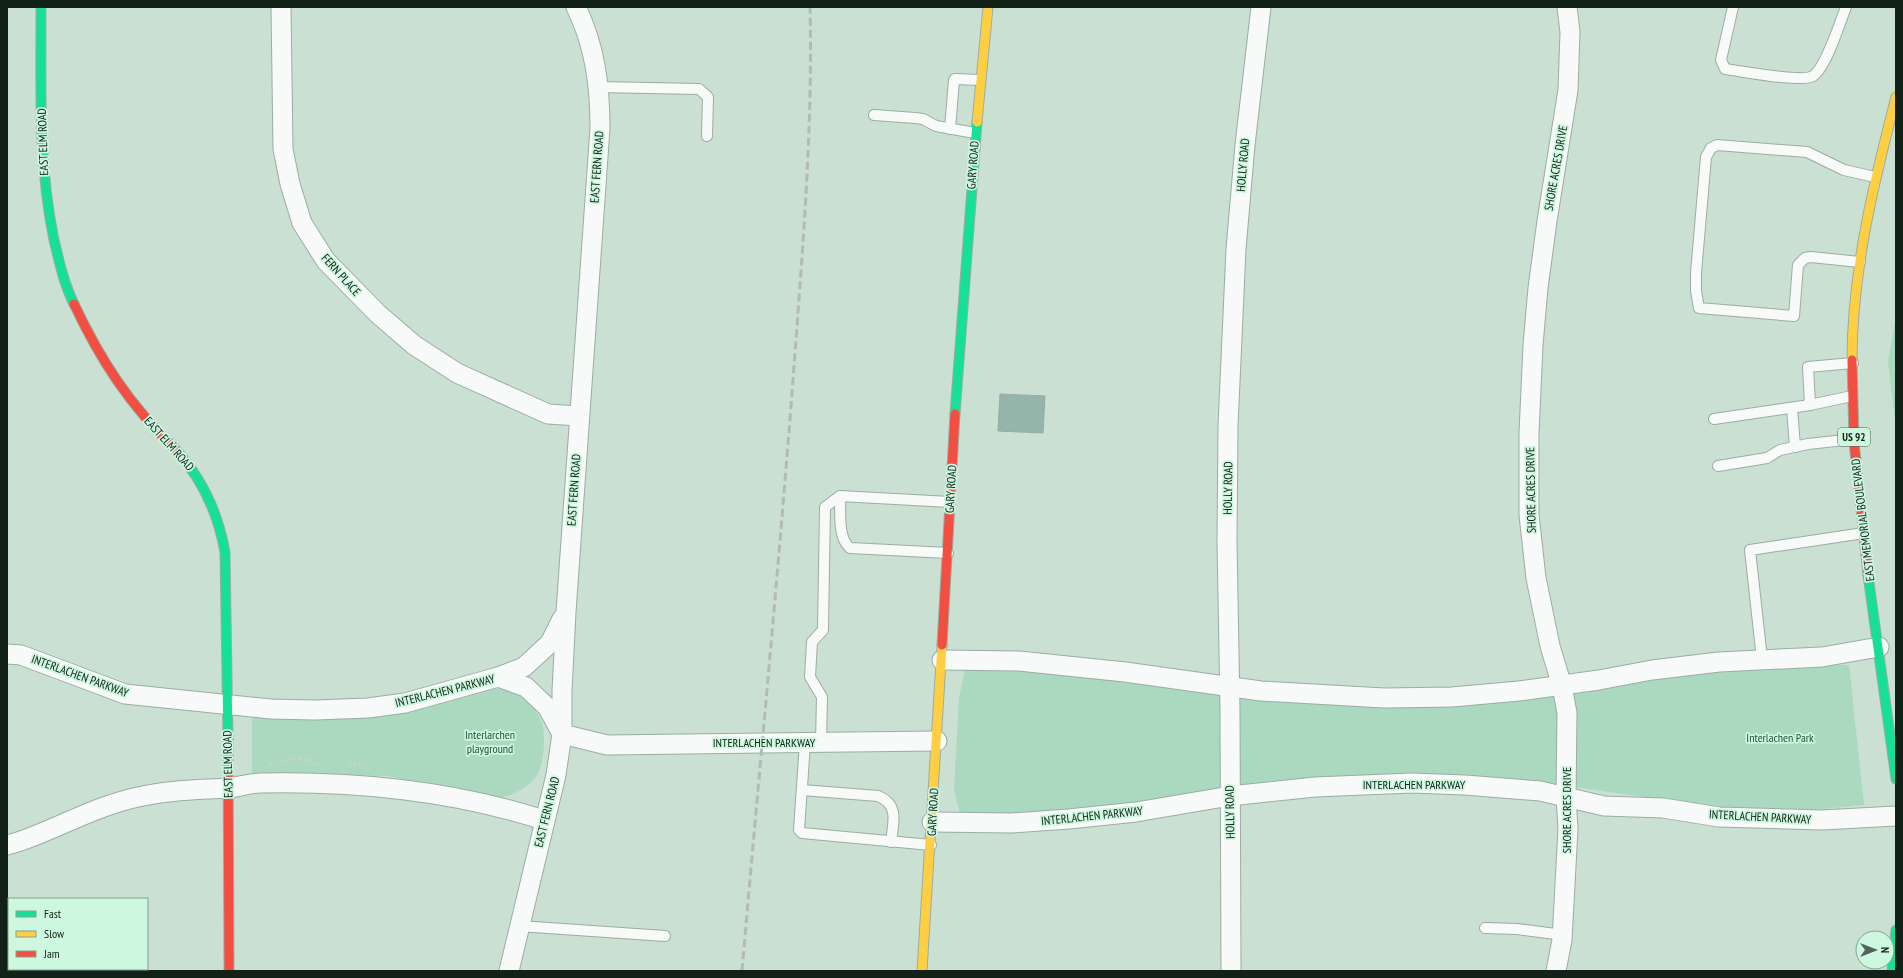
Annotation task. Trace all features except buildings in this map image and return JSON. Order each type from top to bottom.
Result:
[{"type":"main road","name":"EAST ELM ROAD","points":[[41,7],[41,160],[53,239],[69,291],[90,336],[118,382],[145,418],[193,470],[210,500],[222,531],[225,552],[229,788],[229,971]]},
{"type":"main road","name":"GARY ROAD","points":[[922,971],[942,660],[958,352],[975,133],[988,7]]},
{"type":"main road","name":"EAST MEMORIAL BOULEVARD","points":[[1896,97],[1875,176],[1860,262],[1852,396],[1854,439],[1864,533],[1896,779]]},
{"type":"main road","points":[[1892,971],[1896,930]]},
{"type":"street","name":"FERN PLACE","points":[[281,7],[283,149],[290,184],[302,223],[326,261],[378,314],[398,332],[414,345],[457,373],[548,414],[579,416]]},
{"type":"street","name":"EAST FERN ROAD","points":[[509,971],[556,775],[562,734],[562,691],[566,612],[600,128],[599,87],[595,59],[586,27],[576,7]]},
{"type":"street","name":"HOLLY ROAD","points":[[1231,971],[1227,524],[1232,318],[1244,152],[1261,7]]},
{"type":"street","name":"SHORE ACRES DRIVE","points":[[1556,971],[1563,935],[1568,829],[1566,797],[1567,713],[1562,686],[1550,646],[1536,578],[1529,515],[1529,433],[1533,346],[1538,288],[1568,90],[1570,32],[1567,7]]},
{"type":"street","points":[[498,677],[524,667],[550,643],[566,612]]},
{"type":"street","points":[[942,660],[1026,662],[1125,672],[1229,687],[1322,696],[1384,698],[1452,697],[1562,686],[1652,670],[1719,662],[1822,657],[1879,647]]},
{"type":"street","name":"INTERLACHEN PARKWAY","points":[[7,654],[21,655],[125,694],[227,705],[315,710],[368,708],[405,703],[498,677],[526,687],[548,708],[562,734],[607,745],[937,741]]},
{"type":"street","points":[[7,845],[25,840],[58,825],[119,802],[138,797],[173,790],[229,788],[259,783],[372,785],[505,808],[544,820]]},
{"type":"street","name":"INTERLACHEN PARKWAY","points":[[932,822],[1012,823],[1069,819],[1136,812],[1230,796],[1315,787],[1412,783],[1472,785],[1540,791],[1604,806],[1664,808],[1719,817],[1822,820],[1896,816]]},
{"type":"lane","points":[[1733,7],[1722,60],[1725,69],[1800,79],[1813,76],[1822,68],[1846,7]]},
{"type":"lane","points":[[950,129],[954,80],[980,80]]},
{"type":"lane","points":[[599,87],[699,89],[708,97],[707,136]]},
{"type":"lane","points":[[874,115],[923,119],[936,126],[975,133]]},
{"type":"lane","points":[[1860,262],[1817,256],[1806,258],[1798,264],[1794,316],[1699,308],[1696,291],[1696,273],[1706,157],[1710,148],[1717,145],[1807,152],[1843,170],[1875,176]]},
{"type":"lane","points":[[1810,405],[1808,367],[1853,363]]},
{"type":"lane","points":[[1714,419],[1810,405],[1852,396]]},
{"type":"lane","points":[[1792,408],[1795,447]]},
{"type":"lane","points":[[1718,466],[1767,458],[1780,450],[1795,447],[1854,439]]},
{"type":"lane","points":[[931,845],[802,833],[799,830],[802,790],[822,697],[810,678],[812,642],[822,630],[825,507],[840,496],[950,502]]},
{"type":"lane","points":[[840,496],[842,534],[845,544],[850,548],[948,553]]},
{"type":"lane","points":[[1762,659],[1750,550],[1864,533]]},
{"type":"lane","points":[[802,790],[878,796],[884,799],[891,805],[894,811],[891,842]]},
{"type":"lane","points":[[519,926],[665,936]]},
{"type":"lane","points":[[1485,928],[1517,929],[1563,935]]},
{"type":"green space","points":[[1896,316],[1896,427],[1888,362]]},
{"type":"green space","name":"Interlachen Park","points":[[1767,665],[1849,665],[1864,805],[1792,812],[1704,805],[1514,779],[1394,776],[1092,810],[960,815],[954,790],[959,698],[965,669],[1079,673],[1378,702],[1676,672]]},
{"type":"green space","name":"Interlarchen playground","points":[[493,688],[513,693],[524,699],[541,720],[543,728],[543,757],[537,775],[525,787],[510,795],[499,798],[387,776],[252,773],[252,718],[327,717]]},
{"type":"railway","points":[[742,971],[781,528],[800,287],[810,101],[810,7]]},
{"type":"traffic: fast","points":[[41,7],[41,95],[45,182],[54,240],[60,264],[74,304]]},
{"type":"traffic: fast","points":[[955,414],[977,122]]},
{"type":"traffic: fast","points":[[175,449],[185,460],[208,497],[218,524],[225,552],[228,740]]},
{"type":"traffic: fast","points":[[1868,575],[1896,779]]},
{"type":"traffic: fast","points":[[1892,971],[1896,930]]},
{"type":"traffic: slow","points":[[977,122],[988,7]]},
{"type":"traffic: slow","points":[[1852,360],[1853,327],[1860,260],[1872,194],[1896,97]]},
{"type":"traffic: slow","points":[[922,971],[942,645]]},
{"type":"traffic: jam","points":[[74,304],[84,325],[117,381],[144,415],[175,449]]},
{"type":"traffic: jam","points":[[1852,360],[1854,442],[1868,575]]},
{"type":"traffic: jam","points":[[942,645],[955,414]]},
{"type":"traffic: jam","points":[[228,740],[229,971]]}]
